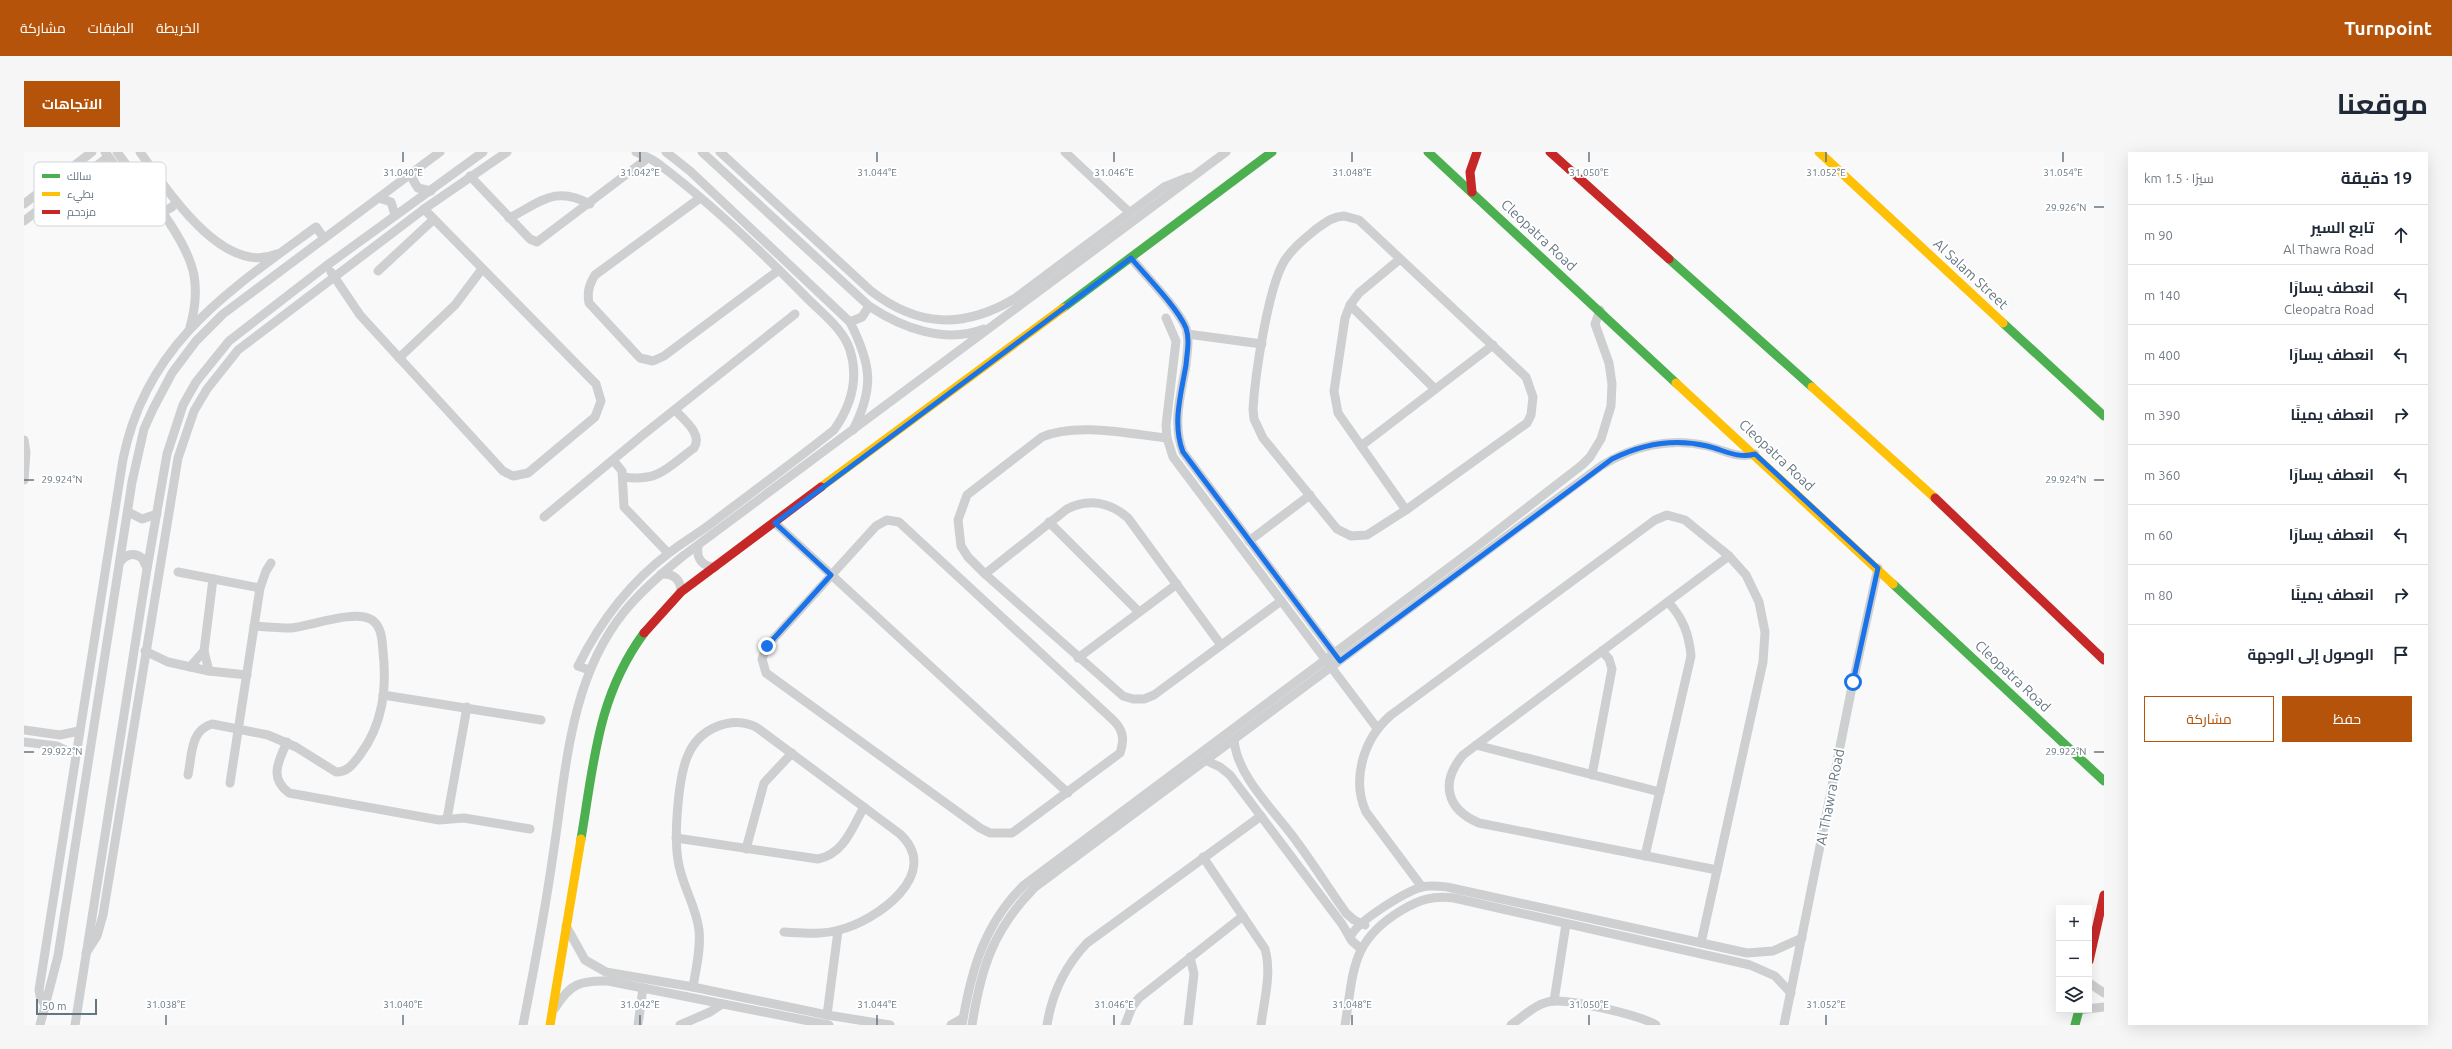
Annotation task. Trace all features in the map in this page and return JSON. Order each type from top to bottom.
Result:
[{"type":"main road","points":[[550,1025],[600,730],[610,690],[617,674],[636,642],[681,592],[1272,152]]},
{"type":"main road","points":[[1430,153],[1444,152]]},
{"type":"main road","points":[[1472,192],[1468,176],[1476,152]]},
{"type":"main road","points":[[1550,152],[1898,464],[2104,660]]},
{"type":"main road","name":"Al Salam Street","points":[[1819,152],[2104,416]]},
{"type":"main road","name":"Cleopatra Road","points":[[1430,153],[1878,568],[2104,781]]},
{"type":"main road","points":[[2092,946],[2104,895]]},
{"type":"main road","points":[[2098,918],[2104,906]]},
{"type":"main road","points":[[2075,1025],[2078,1013]]},
{"type":"street","points":[[78,162],[92,152]]},
{"type":"street","points":[[117,152],[124,162]]},
{"type":"street","points":[[140,152],[147,162]]},
{"type":"street","points":[[43,1023],[59,948],[136,463],[144,429],[153,409],[172,374],[201,336],[223,314],[440,152]]},
{"type":"street","points":[[75,1025],[84,956],[147,569],[173,429],[183,404],[196,382],[229,342],[326,266],[483,152]]},
{"type":"street","points":[[84,956],[97,936],[103,915],[145,651],[178,458],[194,411],[210,384],[238,350],[424,209],[507,152]]},
{"type":"street","points":[[636,152],[659,164],[850,322],[863,348],[868,377],[865,406],[853,431]]},
{"type":"street","points":[[590,670],[578,666],[601,624],[638,580],[668,553],[765,483],[834,430],[844,416],[854,383],[854,366],[850,350],[843,334],[780,270],[774,258],[741,219],[666,152]]},
{"type":"street","points":[[702,152],[788,230],[868,306],[894,321],[930,333],[952,335],[975,333],[995,325]]},
{"type":"street","points":[[720,152],[729,155],[797,223],[888,304],[908,314],[930,319],[952,320],[974,317],[995,310],[1014,299],[1164,187],[1196,175]]},
{"type":"street","points":[[1065,152],[1129,212]]},
{"type":"street","points":[[523,1025],[550,879],[573,727],[580,697],[590,670],[606,638],[623,613],[661,574],[1226,152]]},
{"type":"street","points":[[97,162],[107,154]]},
{"type":"street","points":[[470,176],[532,241],[537,242],[590,204],[648,158]]},
{"type":"street","points":[[415,171],[413,180],[418,188],[431,191]]},
{"type":"street","points":[[166,188],[176,202],[201,228],[242,255],[257,257],[272,256],[284,251]]},
{"type":"street","points":[[25,200],[34,194]]},
{"type":"street","points":[[509,218],[555,195],[572,195],[590,204]]},
{"type":"street","points":[[378,198],[391,202],[396,215]]},
{"type":"street","points":[[700,198],[595,274],[590,283],[588,293],[589,304],[640,358],[653,361],[664,356],[780,270]]},
{"type":"street","points":[[166,210],[172,207],[176,202]]},
{"type":"street","points":[[326,266],[360,315],[503,471],[513,476],[528,473],[589,424],[599,409],[600,392],[596,384],[433,220],[424,209]]},
{"type":"street","points":[[24,220],[34,212]]},
{"type":"street","points":[[1344,216],[1359,220],[1400,259],[1526,377],[1531,387],[1533,406],[1527,423],[1406,510],[1367,535],[1351,536],[1337,530],[1263,438],[1254,420],[1253,398],[1262,344],[1276,280],[1284,262],[1296,246],[1329,219],[1344,216]]},
{"type":"street","points":[[166,220],[180,240],[193,270],[196,293],[190,327]]},
{"type":"street","points":[[378,271],[433,220]]},
{"type":"street","points":[[788,230],[797,223]]},
{"type":"street","points":[[46,1007],[40,996],[40,990],[92,646],[124,453],[139,404],[163,361],[190,327],[223,298],[316,227],[324,238]]},
{"type":"street","points":[[1131,258],[1178,316],[1187,334],[1188,347],[1177,421],[1178,437],[1183,452],[1340,661]]},
{"type":"street","points":[[1400,259],[1359,293],[1350,305],[1345,318],[1334,391],[1338,413],[1406,510]]},
{"type":"street","points":[[1065,260],[1072,267]]},
{"type":"street","points":[[399,358],[456,305],[482,269]]},
{"type":"street","points":[[1350,305],[1435,389]]},
{"type":"street","points":[[850,322],[862,317],[868,306]]},
{"type":"street","points":[[951,1025],[962,1022],[972,972],[981,947],[1000,912],[1015,894],[1039,872],[1475,548],[1590,457],[1605,428],[1612,395],[1609,363],[1595,324],[1600,310]]},
{"type":"street","points":[[544,517],[796,314]]},
{"type":"street","points":[[1166,318],[1171,325],[1176,341],[1167,414],[1166,438],[1173,456],[1377,728]]},
{"type":"street","points":[[1187,334],[1262,344]]},
{"type":"street","points":[[1361,446],[1492,345]]},
{"type":"street","points":[[139,404],[153,409]]},
{"type":"street","points":[[623,478],[643,480],[652,478],[694,448],[697,441],[696,433],[675,410]]},
{"type":"street","points":[[1166,438],[1075,430],[1053,432],[1042,437],[967,495],[961,507],[958,533],[961,546],[968,557],[985,574],[1078,658],[1122,696],[1133,699],[1144,699],[1154,695],[1281,601]]},
{"type":"street","points":[[24,440],[26,452],[24,480]]},
{"type":"street","points":[[972,1025],[985,963],[1004,923],[1023,899],[1045,878],[1340,661],[1601,466],[1635,449],[1666,443],[1695,444],[1742,456],[1755,454]]},
{"type":"street","points":[[1173,456],[1183,452]]},
{"type":"street","points":[[1590,457],[1595,456],[1600,459],[1601,466]]},
{"type":"street","points":[[613,460],[621,468],[623,478],[622,499],[626,510],[668,553]]},
{"type":"street","points":[[765,483],[771,492]]},
{"type":"street","points":[[1249,541],[1310,496]]},
{"type":"street","points":[[985,574],[1067,509],[1081,503],[1097,502],[1110,506],[1128,518],[1221,645]]},
{"type":"street","points":[[128,512],[142,519],[157,514]]},
{"type":"street","points":[[1422,887],[1366,812],[1360,798],[1358,785],[1360,771],[1366,750],[1377,728],[1391,715],[1660,517],[1667,515],[1679,517],[1729,556],[1746,575],[1760,602],[1765,632],[1763,662],[1701,943]]},
{"type":"street","points":[[893,520],[905,527],[1119,726],[1123,734],[1123,744],[1120,753],[1068,793],[1012,832],[1001,835],[990,833],[974,824],[766,673],[762,658],[767,646],[831,575],[881,522],[893,520]]},
{"type":"street","points":[[1049,522],[1140,612]]},
{"type":"street","points":[[775,523],[1068,793]]},
{"type":"street","points":[[698,546],[698,557],[701,562],[710,567],[715,567]]},
{"type":"street","points":[[120,562],[130,554],[138,556],[145,561],[147,569]]},
{"type":"street","points":[[1717,870],[1479,823],[1466,817],[1456,807],[1450,794],[1449,780],[1454,766],[1463,755],[1729,556]]},
{"type":"street","points":[[230,783],[260,588],[266,571],[271,563]]},
{"type":"street","name":"Al Thawra Road","points":[[1784,1025],[1853,682],[1878,568]]},
{"type":"street","points":[[178,572],[260,588]]},
{"type":"street","points":[[661,574],[667,574],[676,578],[681,587],[681,592]]},
{"type":"street","points":[[209,670],[204,651],[213,579]]},
{"type":"street","points":[[1078,658],[1177,584]]},
{"type":"street","points":[[1645,856],[1691,656],[1690,641],[1685,626],[1668,602]]},
{"type":"street","points":[[188,776],[195,739],[200,729],[212,724],[239,727],[268,734],[287,742],[332,771],[346,770],[358,758],[375,731],[383,695],[385,673],[381,636],[377,625],[372,620],[357,616],[295,627],[254,626]]},
{"type":"street","points":[[137,631],[148,633]]},
{"type":"street","points":[[92,646],[106,648]]},
{"type":"street","points":[[1592,775],[1612,669],[1609,658],[1602,650]]},
{"type":"street","points":[[145,651],[168,662],[190,667],[247,675]]},
{"type":"street","points":[[190,667],[204,651]]},
{"type":"street","points":[[383,695],[541,720]]},
{"type":"street","points":[[447,820],[466,707]]},
{"type":"street","points":[[692,987],[699,952],[699,931],[694,908],[680,871],[676,838],[686,760],[691,748],[705,733],[726,723],[744,722],[756,727],[904,838],[912,852],[913,870],[906,886],[883,909],[863,922],[838,930],[817,933],[784,932]]},
{"type":"street","points":[[24,730],[60,735],[79,731]]},
{"type":"street","points":[[1234,739],[1236,753],[1242,770],[1297,841],[1346,913],[1360,923],[1368,926],[1372,931]]},
{"type":"street","points":[[24,742],[57,746],[76,754]]},
{"type":"street","points":[[287,742],[276,772],[280,784],[289,793],[439,820],[464,818],[530,829]]},
{"type":"street","points":[[1476,745],[1660,792]]},
{"type":"street","points":[[746,849],[764,783],[792,753]]},
{"type":"street","points":[[1205,760],[1220,766],[1230,775],[1342,924],[1350,938],[1360,948]]},
{"type":"street","points":[[676,838],[806,859],[824,858],[835,852],[845,842],[864,807]]},
{"type":"street","points":[[1047,1025],[1057,987],[1067,966],[1079,951],[1101,930],[1261,816]]},
{"type":"street","points":[[1203,857],[1265,948],[1269,961],[1261,1025]]},
{"type":"street","points":[[1350,938],[1360,923],[1407,893],[1422,887],[1442,886],[1566,924],[1745,964],[1769,972],[1781,981],[1791,993]]},
{"type":"street","points":[[1345,1025],[1355,966],[1360,948],[1372,931],[1386,920],[1415,903],[1434,897],[1499,903],[1608,922],[1747,953],[1773,951],[1802,938]]},
{"type":"street","points":[[1125,1025],[1132,1008],[1139,998],[1243,916]]},
{"type":"street","points":[[1605,932],[1608,922]]},
{"type":"street","points":[[1554,1001],[1566,924]]},
{"type":"street","points":[[566,926],[581,955],[595,968],[627,976],[692,987],[827,1016],[890,1025]]},
{"type":"street","points":[[827,1016],[838,930]]},
{"type":"street","points":[[1646,941],[1648,932]]},
{"type":"street","points":[[1745,964],[1747,953]]},
{"type":"street","points":[[1188,1025],[1194,974],[1190,957]]},
{"type":"street","points":[[552,1012],[570,987],[581,982],[608,981],[809,1023],[829,1025]]},
{"type":"street","points":[[2092,985],[2104,993]]},
{"type":"street","points":[[638,1025],[643,988]]},
{"type":"street","points":[[1511,1025],[1541,1004],[1554,1001],[1571,1002],[1636,1017],[1656,1025]]},
{"type":"street","points":[[680,1025],[710,1012],[722,1004]]},
{"type":"street","points":[[2092,1008],[2104,1007]]},
{"type":"traffic: fast","points":[[1063,308],[1272,152]]},
{"type":"traffic: fast","points":[[1428,152],[1676,383]]},
{"type":"traffic: fast","points":[[1669,259],[1812,387]]},
{"type":"traffic: fast","points":[[2003,323],[2104,416]]},
{"type":"traffic: fast","points":[[1893,584],[2104,781]]},
{"type":"traffic: fast","points":[[581,839],[594,757],[607,706],[628,657],[644,633]]},
{"type":"traffic: fast","points":[[2075,1025],[2078,1013]]},
{"type":"traffic: slow","points":[[1819,152],[2003,323]]},
{"type":"traffic: slow","points":[[821,487],[1063,308]]},
{"type":"traffic: slow","points":[[1676,383],[1893,584]]},
{"type":"traffic: slow","points":[[1812,387],[1935,498]]},
{"type":"traffic: slow","points":[[550,1025],[581,839]]},
{"type":"traffic: jam","points":[[1472,192],[1470,172],[1477,152]]},
{"type":"traffic: jam","points":[[1550,152],[1669,259]]},
{"type":"traffic: jam","points":[[644,633],[681,592],[821,487]]},
{"type":"traffic: jam","points":[[1935,498],[2104,660]]},
{"type":"traffic: jam","points":[[2092,948],[2104,895]]},
{"type":"route","points":[[767,646],[831,575],[775,523],[1131,258],[1186,328],[1188,347],[1177,429],[1180,445],[1187,460],[1340,661],[1601,466],[1612,459],[1635,449],[1659,443],[1672,442],[1707,446],[1729,454],[1742,456],[1755,454],[1878,568],[1853,682]]}]
